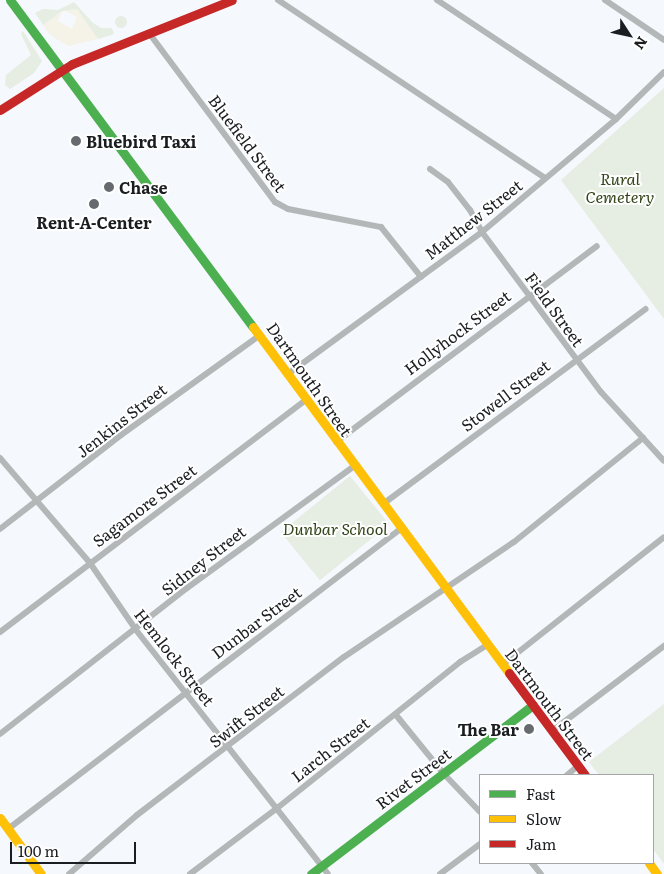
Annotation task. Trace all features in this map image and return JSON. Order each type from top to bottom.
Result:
[{"type":"main road","name":"Dartmouth Street","points":[[10,0],[260,335],[336,442],[584,774]]},
{"type":"main road","points":[[0,110],[62,68],[232,0]]},
{"type":"main road","name":"Rivet Street","points":[[311,874],[533,706]]},
{"type":"main road","points":[[0,818],[41,874]]},
{"type":"street","points":[[278,0],[546,178]]},
{"type":"street","points":[[437,0],[616,119]]},
{"type":"street","points":[[605,0],[664,40]]},
{"type":"street","name":"Bluefield Street","points":[[149,33],[275,202],[288,209],[382,227],[421,277]]},
{"type":"street","name":"Matthew Street","points":[[288,374],[482,232],[616,119],[664,72]]},
{"type":"street","name":"Field Street","points":[[430,169],[448,182],[470,210],[482,232],[575,359],[664,461]]},
{"type":"street","name":"Hollyhock Street","points":[[336,442],[597,246]]},
{"type":"street","name":"Stowell Street","points":[[383,504],[575,359],[646,309]]},
{"type":"street","name":"Jenkins Street","points":[[0,529],[38,502],[121,435],[260,335]]},
{"type":"street","name":"Sagamore Street","points":[[0,632],[306,400]]},
{"type":"street","name":"Swift Street","points":[[69,874],[136,815],[228,748],[344,657],[448,590],[592,482],[643,438]]},
{"type":"street","name":"Hemlock Street","points":[[0,458],[90,563],[136,630],[328,874]]},
{"type":"street","name":"Sidney Street","points":[[0,734],[250,540],[354,466]]},
{"type":"street","name":"Dunbar Street","points":[[8,829],[401,528]]},
{"type":"street","points":[[502,665],[664,537]]},
{"type":"street","name":"Larch Street","points":[[193,873],[276,810],[460,662],[488,646]]},
{"type":"street","points":[[552,731],[664,646]]},
{"type":"street","points":[[396,715],[444,774],[479,811]]},
{"type":"street","points":[[568,774],[578,766]]},
{"type":"street","points":[[440,874],[479,845]]},
{"type":"street","points":[[533,864],[541,874]]},
{"type":"shaded area","points":[[70,8],[77,9],[98,39],[68,46],[50,35],[43,25],[62,11],[58,21],[72,29],[77,17],[64,10]]},
{"type":"green space","points":[[74,2],[93,23],[101,28],[112,28],[114,34],[98,39],[77,9],[62,11],[43,25],[35,13],[43,9],[58,10]]},
{"type":"green space","points":[[119,16],[123,16],[127,22],[123,28],[119,28],[115,24],[115,20]]},
{"type":"green space","points":[[23,31],[42,61],[34,73],[10,89],[5,85],[6,75],[31,55],[21,34]]},
{"type":"green space","name":"Rural Cemetery","points":[[664,88],[664,319],[561,180]]},
{"type":"green space","name":"Dunbar School","points":[[350,476],[389,524],[320,580],[281,532]]},
{"type":"green space","points":[[664,704],[664,864],[654,850],[654,774],[598,774],[589,762]]},
{"type":"traffic: fast","points":[[10,0],[253,327]]},
{"type":"traffic: fast","points":[[311,874],[533,705]]},
{"type":"traffic: slow","points":[[253,327],[509,673]]},
{"type":"traffic: slow","points":[[0,818],[41,874]]},
{"type":"traffic: slow","points":[[650,864],[657,874]]},
{"type":"traffic: jam","points":[[0,110],[72,64],[232,0]]},
{"type":"traffic: jam","points":[[509,673],[584,774]]},
{"type":"place","name":"Bluebird Taxi","points":[[76,141]]},
{"type":"place","name":"Chase","points":[[109,187]]},
{"type":"place","name":"Rent-A-Center","points":[[94,204]]},
{"type":"place","name":"The Bar","points":[[529,729]]}]
